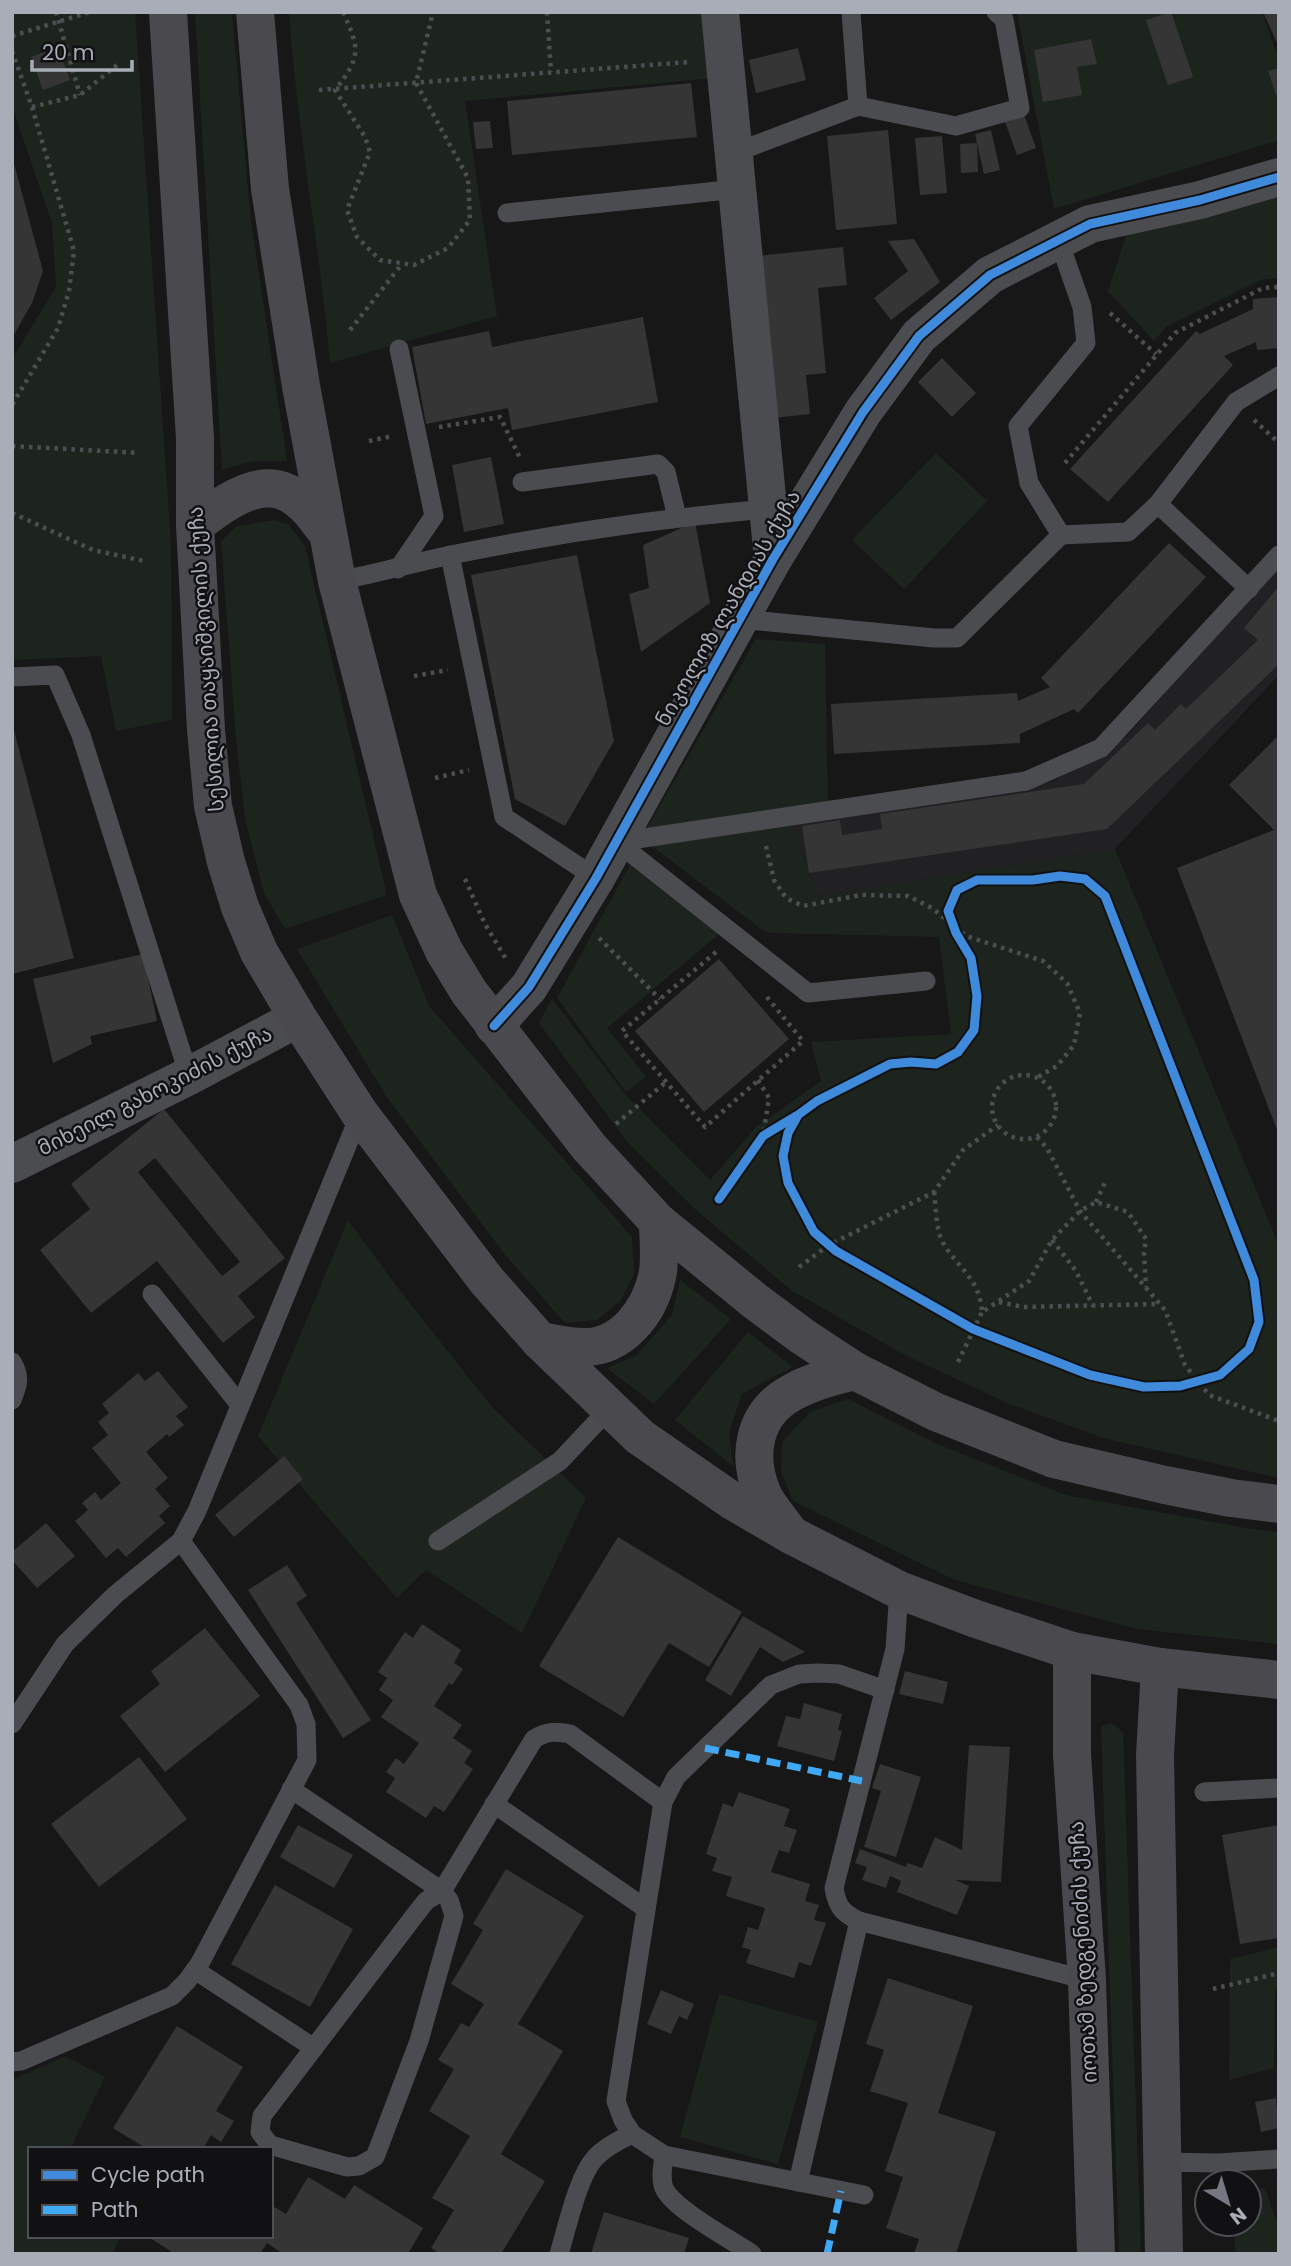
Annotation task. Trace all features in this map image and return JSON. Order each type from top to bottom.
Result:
[{"type":"main road","name":"სესილია თაყაიშვილის ქუჩა","points":[[168,12],[195,438],[195,525],[206,730],[213,806],[226,862],[259,952],[360,1114],[487,1281],[540,1341],[640,1437],[731,1500],[791,1535],[899,1590],[1072,1651],[1160,1667],[1279,1680]]},
{"type":"main road","points":[[255,12],[270,189],[300,386],[337,581],[418,895],[443,951],[494,1026],[589,1147],[658,1222],[764,1308],[855,1371],[936,1412],[1054,1459],[1166,1485],[1279,1504]]},
{"type":"main road","points":[[195,525],[237,496],[271,488],[284,491],[302,502],[327,532]]},
{"type":"main road","points":[[540,1341],[585,1348],[612,1341],[629,1328],[644,1310],[657,1276],[658,1222]]},
{"type":"main road","points":[[791,1535],[764,1497],[754,1470],[755,1444],[760,1425],[770,1410],[791,1393],[817,1381],[855,1371]]},
{"type":"main road","name":"იოთამ ზედგენიძის ქუჩა","points":[[1072,1651],[1072,1755],[1087,1980],[1096,2254]]},
{"type":"main road","points":[[1160,1667],[1155,1755],[1164,2254]]},
{"type":"street","points":[[720,12],[773,559]]},
{"type":"street","name":"ნიკოლოზ ლანდიას ქუჩა","points":[[494,1026],[529,987],[617,842],[773,559],[863,412],[919,336],[990,275],[1090,224],[1200,200],[1279,177]]},
{"type":"street","name":"მიხეილ გახოკიძის ქუჩა","points":[[12,1164],[298,1018]]},
{"type":"lane","points":[[851,12],[858,106]]},
{"type":"lane","points":[[508,213],[735,171],[858,106],[956,126],[1020,108],[1004,19],[996,12]]},
{"type":"lane","points":[[1059,241],[1082,307],[1086,343],[1018,426],[1030,483],[1061,535]]},
{"type":"lane","points":[[398,569],[434,516],[399,349]]},
{"type":"lane","points":[[740,619],[957,638],[1061,535],[1128,532],[1158,503],[1236,402],[1279,376]]},
{"type":"lane","points":[[527,481],[658,464],[666,472],[677,517]]},
{"type":"lane","points":[[1158,503],[1249,589]]},
{"type":"lane","points":[[337,581],[450,555],[677,517],[767,509]]},
{"type":"lane","points":[[450,555],[505,817],[596,878]]},
{"type":"lane","points":[[617,842],[1026,781],[1101,748],[1279,555]]},
{"type":"lane","points":[[12,677],[55,676],[71,711],[81,735],[189,1076]]},
{"type":"lane","points":[[617,842],[808,993],[926,981]]},
{"type":"lane","points":[[12,1724],[65,1644],[115,1595],[181,1541],[197,1511],[360,1114]]},
{"type":"lane","points":[[152,1294],[240,1405]]},
{"type":"lane","points":[[12,1362],[19,1375],[18,1387],[12,1401]]},
{"type":"lane","points":[[438,1541],[560,1461],[609,1409]]},
{"type":"lane","points":[[15,2063],[172,1996],[195,1970],[307,1760],[306,1724],[299,1705],[181,1541]]},
{"type":"lane","points":[[899,1590],[895,1649],[834,1888],[837,1904],[845,1914],[859,1921],[1087,1980]]},
{"type":"lane","points":[[864,2195],[664,2155],[632,2133],[623,2120],[616,2101],[663,1802],[676,1777],[771,1685],[799,1674],[818,1673],[839,1674],[885,1690]]},
{"type":"lane","points":[[292,1788],[442,1891],[449,1900],[454,1916],[419,2041],[375,2157],[359,2166],[347,2167],[270,2145],[260,2132],[262,2116],[420,1908],[442,1891],[534,1739],[543,1733],[556,1731],[570,1734],[663,1802]]},
{"type":"lane","points":[[1204,1792],[1279,1788]]},
{"type":"lane","points":[[494,1804],[645,1908]]},
{"type":"lane","points":[[799,2182],[859,1921]]},
{"type":"lane","points":[[195,1970],[314,2048]]},
{"type":"lane","points":[[559,2254],[584,2173],[596,2158],[632,2133]]},
{"type":"lane","points":[[664,2155],[662,2175],[665,2189],[680,2207],[752,2254]]},
{"type":"lane","points":[[1162,2162],[1218,2163],[1279,2159]]},
{"type":"path","points":[[57,12],[80,95]]},
{"type":"path","points":[[12,36],[90,12]]},
{"type":"path","points":[[335,90],[352,69],[357,42],[343,12]]},
{"type":"path","points":[[335,90],[365,137],[370,152],[347,210],[357,237],[380,260],[402,264],[414,265],[449,248],[470,220],[468,177],[416,83],[433,12]]},
{"type":"path","points":[[547,12],[551,72]]},
{"type":"path","points":[[12,51],[32,107],[74,251],[69,291],[58,328],[12,405]]},
{"type":"path","points":[[319,90],[724,59]]},
{"type":"path","points":[[32,107],[80,95],[117,65]]},
{"type":"path","points":[[349,330],[402,264]]},
{"type":"path","points":[[1065,463],[1175,332],[1263,288],[1279,287]]},
{"type":"path","points":[[1082,307],[1099,303],[1156,354]]},
{"type":"path","points":[[369,441],[500,417],[527,481]]},
{"type":"path","points":[[12,446],[139,453]]},
{"type":"path","points":[[12,513],[93,550],[144,561]]},
{"type":"path","points":[[414,676],[473,666]]},
{"type":"path","points":[[435,778],[493,764]]},
{"type":"path","points":[[760,822],[774,880],[786,898],[803,906],[861,895],[908,896],[932,908],[966,936],[1043,961],[1067,983],[1080,1013],[1074,1045],[1057,1066],[1038,1077]]},
{"type":"path","points":[[466,879],[485,924],[509,964]]},
{"type":"path","points":[[948,911],[966,950]]},
{"type":"path","points":[[736,936],[622,1031],[705,1128],[803,1041],[759,988]]},
{"type":"path","points":[[598,937],[660,999]]},
{"type":"path","points":[[1020,1074],[1038,1077],[1053,1092],[1056,1113],[1052,1123],[1037,1137],[1017,1138],[1007,1134],[998,1125],[992,1109],[993,1100],[1002,1083],[1020,1074]]},
{"type":"path","points":[[758,1080],[769,1098],[763,1136]]},
{"type":"path","points":[[589,1147],[666,1082]]},
{"type":"path","points":[[799,1267],[829,1245],[934,1192],[963,1150],[998,1125]]},
{"type":"path","points":[[755,1147],[763,1136],[774,1129]]},
{"type":"path","points":[[1037,1137],[1047,1148],[1080,1211],[1165,1310],[1193,1382],[1209,1395],[1279,1421]]},
{"type":"path","points":[[958,1362],[982,1312],[1029,1281],[1052,1240],[1080,1211],[1096,1202],[1106,1180]]},
{"type":"path","points":[[934,1192],[941,1240],[971,1278],[981,1297],[982,1312]]},
{"type":"path","points":[[1096,1202],[1128,1212],[1146,1239],[1146,1287]]},
{"type":"path","points":[[1052,1240],[1076,1272],[1093,1306]]},
{"type":"path","points":[[998,1301],[1023,1307],[1160,1304]]},
{"type":"path","points":[[962,1323],[986,1334]]},
{"type":"path","points":[[1193,1382],[1209,1378]]},
{"type":"path","points":[[1213,1990],[1279,1973]]},
{"type":"shaded area","points":[[12,12],[135,12],[171,546],[172,720],[116,731],[101,656],[12,660],[12,359],[56,287],[52,223],[12,106]]},
{"type":"shaded area","points":[[195,12],[232,12],[251,221],[287,461],[253,461],[222,470]]},
{"type":"shaded area","points":[[289,12],[707,12],[715,78],[465,101],[497,316],[330,363],[297,100]]},
{"type":"shaded area","points":[[1017,12],[1262,12],[1279,61],[1279,140],[1054,209]]},
{"type":"shaded area","points":[[1279,189],[1279,278],[1263,279],[1167,326],[1154,341],[1108,291],[1127,232]]},
{"type":"shaded area","points":[[936,453],[987,501],[904,589],[852,540]]},
{"type":"shaded area","points":[[274,520],[289,525],[305,546],[387,895],[285,929],[264,893],[246,823],[237,750],[221,541],[237,526]]},
{"type":"shaded area","points":[[1279,563],[1279,675],[1115,849],[817,896],[792,822],[828,819],[1052,782],[1127,736]]},
{"type":"shaded area","points":[[756,639],[825,644],[828,819],[792,822],[817,896],[1115,849],[1279,1246],[1279,1478],[1103,1438],[1007,1403],[901,1353],[791,1290],[695,1209],[628,1143],[539,1023],[552,999],[625,1094],[710,1180],[755,1128],[821,1081],[811,1042],[951,1034],[939,937],[764,931],[641,838]]},
{"type":"shaded area","points":[[630,865],[719,934],[607,1028],[646,1077],[626,1092],[557,998]]},
{"type":"shaded area","points":[[392,915],[429,1006],[632,1237],[634,1274],[621,1300],[597,1320],[565,1323],[506,1256],[386,1096],[297,949]]},
{"type":"shaded area","points":[[348,1220],[492,1407],[586,1498],[522,1633],[426,1570],[397,1598],[258,1436]]},
{"type":"shaded area","points":[[680,1280],[731,1319],[654,1404],[607,1368],[637,1355],[672,1315]]},
{"type":"shaded area","points":[[748,1332],[793,1367],[742,1394],[729,1432],[733,1466],[675,1420]]},
{"type":"shaded area","points":[[848,1399],[935,1443],[1066,1495],[1279,1532],[1279,1644],[1137,1629],[955,1580],[793,1501],[781,1472],[782,1442],[810,1412]]},
{"type":"shaded area","points":[[1111,1723],[1123,1732],[1141,2254],[1119,2254],[1101,1726]]},
{"type":"shaded area","points":[[1279,1947],[1279,1986],[1275,1988],[1274,2068],[1229,2080],[1230,1959]]},
{"type":"shaded area","points":[[719,1994],[818,2022],[778,2164],[680,2137]]},
{"type":"shaded area","points":[[65,2056],[105,2077],[71,2147],[28,2147],[28,2238],[120,2238],[112,2254],[12,2252],[12,2080]]},
{"type":"shaded area","points":[[1263,2188],[1279,2229],[1279,2254],[1236,2254],[1234,2238],[1263,2238]]},
{"type":"building","points":[[1171,12],[1193,77],[1168,85],[1146,20]]},
{"type":"building","points":[[1263,12],[1279,12],[1279,47]]},
{"type":"building","points":[[1091,39],[1097,64],[1077,67],[1082,95],[1043,102],[1034,50]]},
{"type":"building","points":[[58,47],[70,80],[43,90],[31,57]]},
{"type":"building","points":[[798,48],[806,80],[756,93],[749,60]]},
{"type":"building","points":[[1279,68],[1279,94],[1276,95],[1268,71]]},
{"type":"building","points":[[691,83],[697,137],[512,155],[507,101]]},
{"type":"building","points":[[1024,115],[1036,148],[1017,155],[1005,122]]},
{"type":"building","points":[[490,121],[493,148],[476,149],[473,122]]},
{"type":"building","points":[[888,130],[897,224],[836,230],[827,136]]},
{"type":"building","points":[[991,130],[1000,170],[984,174],[975,134]]},
{"type":"building","points":[[942,136],[947,193],[920,195],[915,138]]},
{"type":"building","points":[[977,143],[978,172],[961,173],[960,144]]},
{"type":"building","points":[[13,160],[43,271],[32,303],[12,338]]},
{"type":"building","points":[[914,239],[940,282],[891,320],[874,298],[908,271],[888,241]]},
{"type":"building","points":[[843,247],[847,285],[818,288],[826,373],[806,375],[810,414],[773,418],[756,256]]},
{"type":"building","points":[[1279,297],[1279,348],[1257,350],[1256,342],[1224,356],[1233,365],[1108,502],[1070,469],[1196,331],[1200,334],[1253,309],[1253,299]]},
{"type":"building","points":[[643,317],[658,402],[512,430],[508,408],[426,424],[412,347],[489,331],[492,347]]},
{"type":"building","points":[[942,358],[976,393],[952,417],[918,382]]},
{"type":"building","points":[[491,457],[504,524],[464,532],[452,465]]},
{"type":"building","points":[[695,522],[710,603],[641,652],[629,594],[649,588],[643,545]]},
{"type":"building","points":[[1169,543],[1206,577],[1078,713],[1074,709],[1020,734],[1020,743],[834,754],[831,704],[1017,693],[1018,701],[1050,687],[1041,678]]},
{"type":"building","points":[[577,555],[614,741],[565,826],[515,799],[471,575]]},
{"type":"building","points":[[1279,586],[1279,664],[1107,829],[809,873],[802,826],[840,820],[842,835],[882,829],[880,814],[1084,784],[1148,723],[1155,730],[1181,704],[1186,709],[1258,640],[1244,628]]},
{"type":"building","points":[[12,723],[74,958],[12,974]]},
{"type":"building","points":[[1279,735],[1279,1135],[1177,868],[1274,830],[1229,785]]},
{"type":"building","points":[[143,954],[157,1021],[90,1036],[92,1044],[53,1063],[33,979]]},
{"type":"building","points":[[719,959],[789,1039],[704,1112],[635,1031]]},
{"type":"building","points":[[164,1109],[285,1258],[238,1296],[255,1317],[223,1343],[157,1261],[91,1313],[40,1250],[90,1209],[71,1184]],"holes":[[[155,1158],[240,1262],[222,1276],[138,1172]]]},
{"type":"building","points":[[158,1371],[188,1407],[176,1416],[184,1425],[169,1437],[167,1434],[146,1452],[168,1478],[155,1489],[170,1506],[159,1516],[165,1523],[126,1557],[118,1548],[106,1558],[75,1521],[88,1510],[82,1503],[95,1492],[101,1500],[121,1483],[92,1448],[108,1435],[98,1422],[109,1413],[102,1404],[138,1373],[145,1381]]},
{"type":"building","points":[[284,1456],[303,1479],[234,1537],[215,1515]]},
{"type":"building","points":[[46,1523],[75,1556],[37,1588],[12,1560],[12,1552]]},
{"type":"building","points":[[618,1537],[742,1612],[709,1667],[669,1643],[623,1717],[539,1666]]},
{"type":"building","points":[[287,1565],[307,1596],[296,1603],[371,1720],[343,1738],[248,1590]]},
{"type":"building","points":[[743,1616],[805,1652],[783,1662],[760,1647],[731,1696],[705,1680]]},
{"type":"building","points":[[422,1624],[461,1650],[454,1663],[463,1669],[452,1685],[449,1683],[434,1706],[462,1725],[453,1738],[472,1751],[464,1763],[473,1769],[444,1812],[434,1806],[426,1818],[386,1792],[395,1778],[386,1772],[396,1758],[404,1764],[419,1743],[381,1717],[393,1700],[379,1690],[387,1678],[378,1672],[405,1632],[413,1638]]},
{"type":"building","points":[[205,1628],[260,1696],[165,1772],[120,1716],[160,1684],[151,1671]]},
{"type":"building","points":[[905,1671],[948,1682],[943,1704],[899,1694]]},
{"type":"building","points":[[804,1703],[842,1714],[838,1730],[842,1731],[834,1761],[777,1746],[786,1716],[800,1719]]},
{"type":"building","points":[[969,1745],[1010,1747],[1001,1882],[955,1880],[969,1886],[957,1915],[897,1892],[901,1881],[890,1876],[886,1888],[862,1880],[867,1867],[855,1863],[860,1849],[906,1867],[908,1863],[922,1868],[935,1837],[962,1850]]},
{"type":"building","points":[[139,1757],[187,1819],[99,1887],[51,1824]]},
{"type":"building","points":[[880,1764],[921,1777],[896,1857],[864,1847],[881,1791],[872,1788]]},
{"type":"building","points":[[739,1792],[790,1809],[784,1826],[797,1830],[789,1853],[779,1850],[771,1872],[810,1884],[805,1901],[819,1905],[814,1920],[826,1923],[811,1966],[799,1962],[794,1978],[746,1963],[751,1950],[742,1947],[748,1927],[758,1930],[765,1908],[726,1896],[732,1877],[712,1871],[717,1858],[706,1854],[723,1803],[733,1807]]},
{"type":"building","points":[[298,1825],[353,1855],[334,1888],[280,1857]]},
{"type":"building","points":[[1279,1825],[1279,1938],[1240,1944],[1222,1835]]},
{"type":"building","points":[[506,1869],[584,1916],[518,2024],[563,2051],[501,2154],[545,2181],[501,2254],[440,2254],[431,2248],[454,2210],[432,2198],[470,2136],[429,2111],[454,2069],[438,2060],[461,2023],[469,2027],[484,2004],[451,1984],[483,1930],[473,1924]]},
{"type":"building","points":[[275,1885],[353,1929],[310,2007],[231,1964]]},
{"type":"building","points":[[888,1978],[973,2006],[938,2113],[996,2132],[956,2254],[914,2254],[919,2239],[886,2228],[903,2177],[885,2171],[908,2103],[870,2091],[884,2050],[866,2044]]},
{"type":"building","points":[[661,1990],[694,2004],[687,2020],[679,2016],[671,2034],[647,2024]]},
{"type":"building","points":[[177,2026],[243,2067],[216,2111],[234,2121],[221,2142],[211,2135],[204,2147],[144,2147],[113,2128]]},
{"type":"building","points":[[1276,2098],[1279,2128],[1261,2132],[1255,2102]]},
{"type":"building","points":[[308,2177],[345,2199],[354,2185],[423,2228],[408,2254],[283,2254],[267,2243],[260,2254],[175,2254],[150,2238],[273,2238],[273,2206],[286,2214]]},
{"type":"building","points":[[604,2212],[689,2238],[684,2254],[591,2254]]},
{"type":"marked path","points":[[705,1748],[862,1781]]},
{"type":"marked path","points":[[827,2254],[841,2191]]},
{"type":"cycle path","points":[[494,1026],[529,987],[596,878],[773,559],[863,412],[919,336],[990,275],[1090,224],[1200,200],[1279,177]]},
{"type":"cycle path","points":[[1060,876],[1085,879],[1105,896],[1254,1280],[1259,1322],[1249,1349],[1220,1375],[1180,1386],[1144,1387],[1090,1375],[973,1329],[836,1251],[814,1232],[788,1183],[783,1156],[788,1133],[798,1115],[817,1101],[890,1064],[936,1064],[958,1052],[974,1030],[977,996],[971,958],[956,933],[948,911],[957,890],[977,880],[1033,880],[1060,876]]},
{"type":"cycle path","points":[[719,1199],[763,1136],[796,1116]]}]
